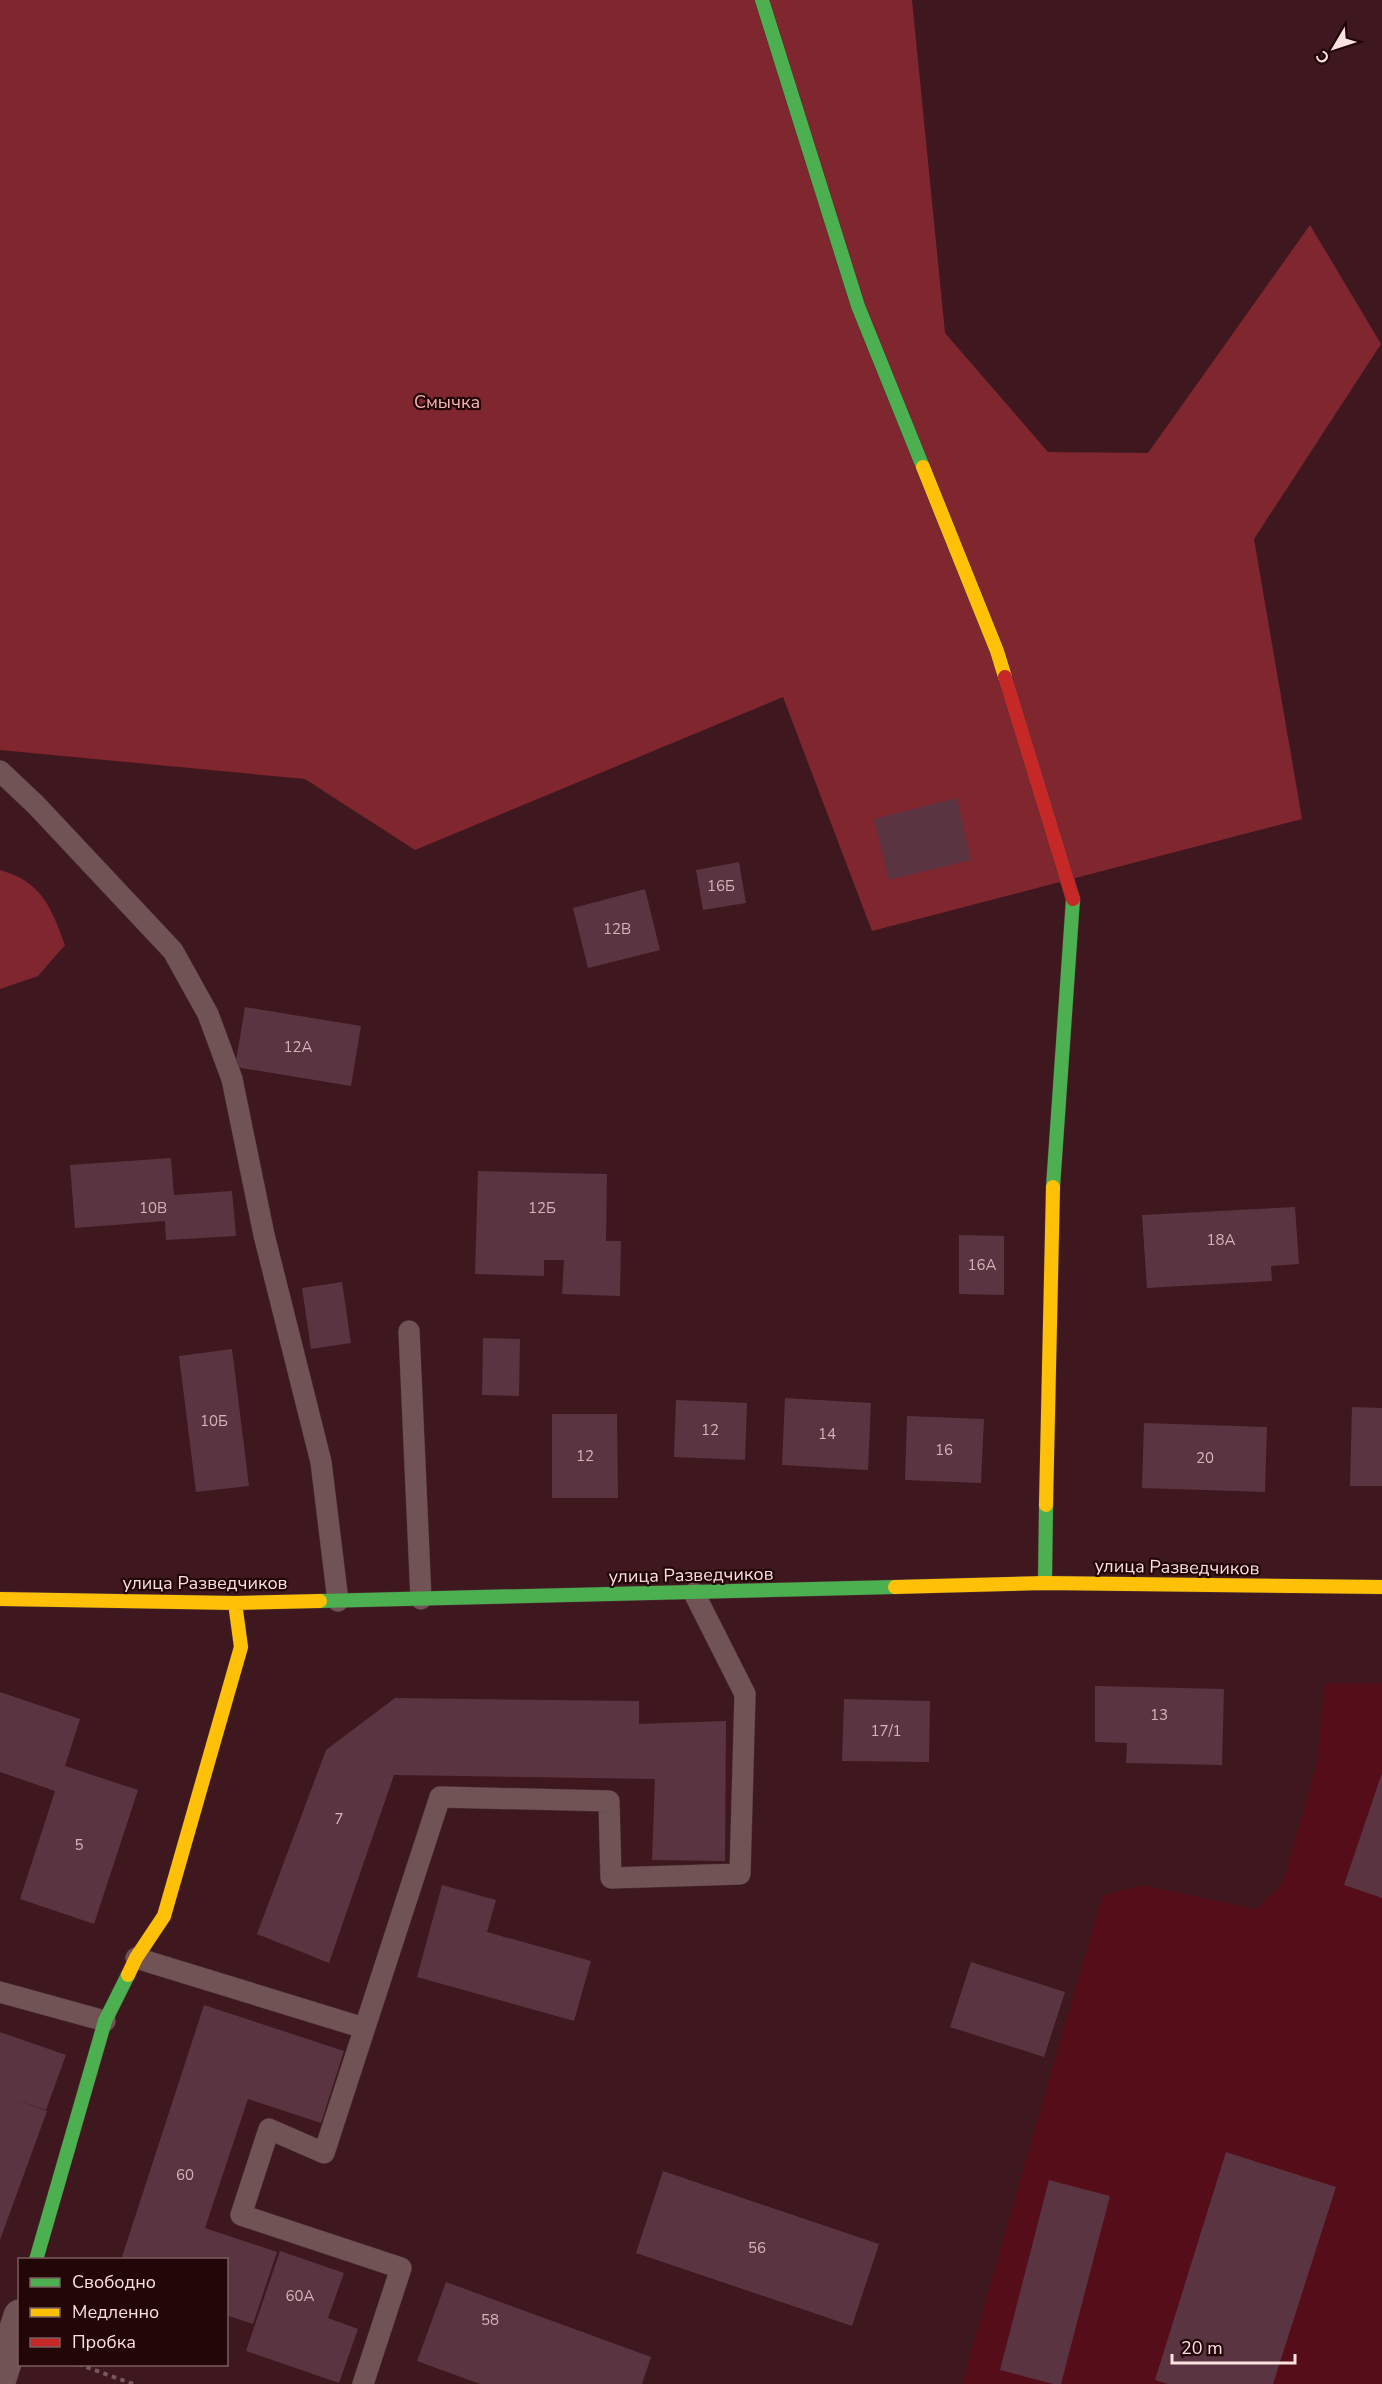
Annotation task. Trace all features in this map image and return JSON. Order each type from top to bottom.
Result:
[{"type":"street","points":[[762,0],[858,306],[997,651],[1074,901],[1052,1202],[1045,1583]]},
{"type":"street","name":"улица Разведчиков","points":[[0,1599],[235,1603],[1045,1583],[1382,1587]]},
{"type":"street","points":[[36,2258],[105,2021],[136,1958],[164,1916],[241,1647],[235,1603]]},
{"type":"street","points":[[0,2378],[18,2322]]},
{"type":"lane","points":[[0,771],[36,805],[173,951],[208,1014],[232,1079],[264,1235],[321,1462],[338,1601]]},
{"type":"lane","points":[[410,1331],[421,1599]]},
{"type":"lane","points":[[363,2384],[401,2268],[241,2215],[269,2128],[324,2153],[440,1797],[609,1801],[611,1878],[740,1874],[745,1694],[694,1593]]},
{"type":"lane","points":[[136,1958],[364,2028]]},
{"type":"lane","points":[[0,1992],[105,2021]]},
{"type":"path","points":[[84,2366],[133,2384]]},
{"type":"shaded area","points":[[1325,1683],[1382,1683],[1382,2384],[962,2384],[1102,1896],[1141,1885],[1256,1909],[1282,1885],[1317,1763]]},
{"type":"green space","name":"Смычка","points":[[0,0],[912,0],[945,333],[1048,452],[1148,453],[1310,225],[1381,344],[1254,539],[1302,819],[872,931],[783,697],[415,850],[305,779],[0,750]]},
{"type":"green space","points":[[0,870],[26,881],[43,898],[55,919],[65,945],[38,976],[0,989]]},
{"type":"building","points":[[957,798],[971,860],[889,880],[874,819]]},
{"type":"building","points":[[739,862],[746,903],[703,910],[696,870]]},
{"type":"building","points":[[645,889],[660,950],[588,968],[573,908]]},
{"type":"building","points":[[245,1007],[361,1026],[351,1086],[235,1067]]},
{"type":"building","points":[[171,1158],[174,1195],[232,1191],[236,1236],[166,1240],[165,1221],[75,1228],[70,1165]]},
{"type":"building","points":[[478,1171],[607,1174],[606,1241],[621,1241],[620,1296],[562,1294],[564,1260],[544,1260],[544,1276],[475,1274]]},
{"type":"building","points":[[1295,1207],[1299,1264],[1271,1266],[1272,1281],[1147,1288],[1142,1215]]},
{"type":"building","points":[[959,1235],[1004,1236],[1004,1295],[959,1294]]},
{"type":"building","points":[[342,1282],[351,1343],[311,1349],[302,1288]]},
{"type":"building","points":[[483,1338],[520,1339],[519,1396],[482,1395]]},
{"type":"building","points":[[232,1349],[249,1486],[196,1492],[179,1356]]},
{"type":"building","points":[[785,1398],[871,1403],[868,1470],[782,1465]]},
{"type":"building","points":[[676,1400],[747,1403],[745,1460],[674,1457]]},
{"type":"building","points":[[1352,1407],[1382,1408],[1382,1486],[1350,1486]]},
{"type":"building","points":[[552,1414],[617,1414],[618,1498],[552,1498]]},
{"type":"building","points":[[907,1416],[984,1419],[981,1483],[905,1480]]},
{"type":"building","points":[[1144,1423],[1267,1427],[1265,1492],[1142,1488]]},
{"type":"building","points":[[1095,1686],[1224,1689],[1222,1765],[1126,1763],[1127,1743],[1095,1742]]},
{"type":"building","points":[[0,1692],[80,1719],[65,1766],[138,1790],[94,1924],[20,1899],[55,1791],[0,1772]]},
{"type":"building","points":[[395,1698],[639,1701],[639,1724],[726,1721],[725,1861],[652,1860],[655,1779],[394,1775],[329,1963],[257,1934],[326,1750]]},
{"type":"building","points":[[844,1699],[930,1701],[929,1762],[842,1761]]},
{"type":"building","points":[[1382,1773],[1382,1898],[1344,1885]]},
{"type":"building","points":[[442,1885],[496,1900],[487,1932],[591,1961],[574,2021],[417,1977]]},
{"type":"building","points":[[971,1962],[1065,1992],[1044,2057],[950,2027]]},
{"type":"building","points":[[204,2005],[344,2051],[321,2123],[248,2099],[205,2228],[277,2252],[253,2324],[228,2316],[228,2258],[122,2258]]},
{"type":"building","points":[[0,2032],[66,2055],[46,2110],[11,2098],[47,2111],[0,2240]]},
{"type":"building","points":[[1226,2152],[1336,2187],[1273,2384],[1168,2384],[1155,2380]]},
{"type":"building","points":[[663,2171],[879,2244],[852,2326],[636,2253]]},
{"type":"building","points":[[1049,2180],[1110,2196],[1061,2384],[1000,2370]]},
{"type":"building","points":[[280,2251],[344,2273],[328,2318],[358,2329],[339,2383],[246,2351]]},
{"type":"building","points":[[446,2282],[651,2357],[642,2384],[480,2384],[417,2361]]},
{"type":"traffic: fast","points":[[762,0],[858,306],[923,467]]},
{"type":"traffic: fast","points":[[1053,1187],[1073,899]]},
{"type":"traffic: fast","points":[[1045,1583],[1046,1505]]},
{"type":"traffic: fast","points":[[320,1601],[895,1587]]},
{"type":"traffic: fast","points":[[37,2258],[105,2021],[128,1975]]},
{"type":"traffic: slow","points":[[923,467],[997,651],[1005,677]]},
{"type":"traffic: slow","points":[[1046,1505],[1053,1187]]},
{"type":"traffic: slow","points":[[895,1587],[1045,1583],[1382,1587]]},
{"type":"traffic: slow","points":[[0,1599],[235,1603],[320,1601]]},
{"type":"traffic: slow","points":[[128,1975],[136,1958],[164,1916],[241,1647],[235,1603]]},
{"type":"traffic: jam","points":[[1005,677],[1073,899]]}]
